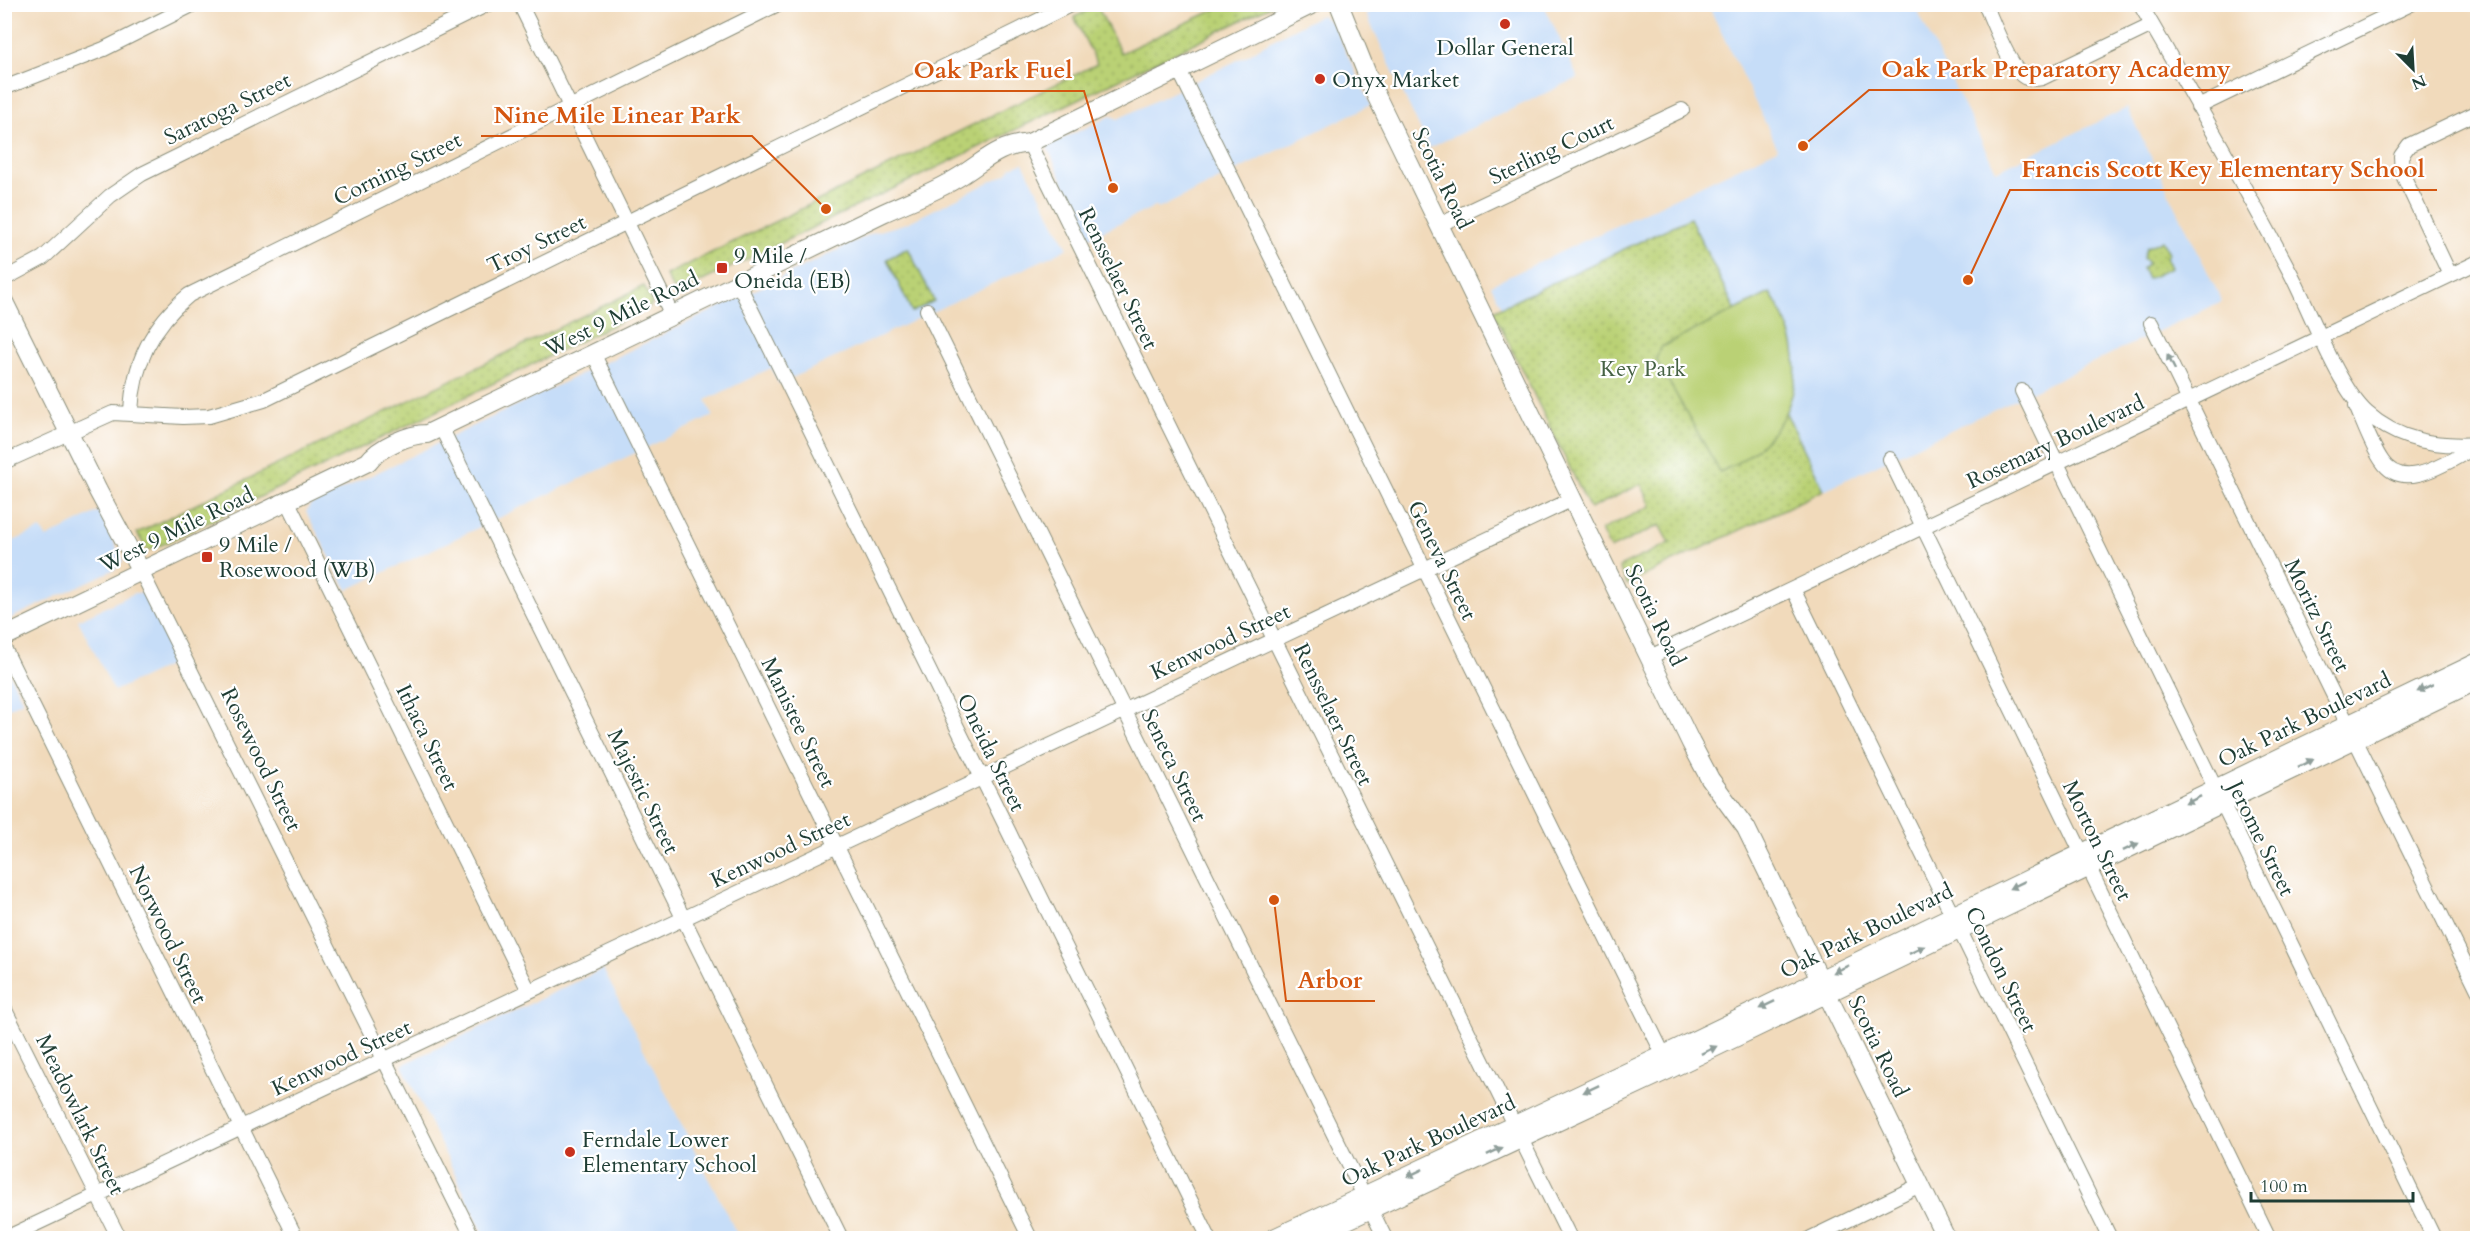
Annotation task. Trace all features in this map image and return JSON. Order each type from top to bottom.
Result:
[{"type":"street","points":[[4,88],[104,49],[194,4]]},
{"type":"street","name":"Saratoga Street","points":[[4,279],[43,258],[110,196],[142,174],[488,4]]},
{"type":"street","points":[[520,4],[672,315]]},
{"type":"street","name":"Corning Street","points":[[131,412],[134,382],[145,349],[159,325],[189,295],[778,4]]},
{"type":"street","name":"Troy Street","points":[[4,462],[114,413],[131,412],[183,417],[209,416],[264,400],[1072,4]]},
{"type":"street","name":"West 9 Mile Road","points":[[4,637],[142,573],[368,462],[379,463],[389,459],[421,443],[434,430],[965,173],[982,172],[1010,159],[1019,154],[1029,143],[1313,4]]},
{"type":"street","name":"Scotia Road","points":[[1339,4],[1373,89],[1706,771],[1746,828],[1946,1239]]},
{"type":"street","points":[[1984,4],[2015,67],[2024,77],[2033,79],[2042,78],[2152,25]]},
{"type":"street","points":[[2140,4],[2289,271],[2352,396],[2381,460],[2397,474],[2413,476],[2478,445]]},
{"type":"street","points":[[2198,107],[2411,4]]},
{"type":"street","name":"Geneva Street","points":[[1179,70],[1667,1062]]},
{"type":"street","name":"Sterling Court","points":[[1439,225],[1682,110]]},
{"type":"street","points":[[2450,275],[2402,173],[2401,156],[2409,145],[2478,111]]},
{"type":"street","name":"Rensselaer Street","points":[[1029,143],[1570,1239]]},
{"type":"street","name":"Rosemary Boulevard","points":[[1650,657],[2478,262]]},
{"type":"street","name":"Oneida Street","points":[[738,283],[1209,1239]]},
{"type":"street","name":"Rosewood Street","points":[[4,302],[142,573],[473,1239]]},
{"type":"street","name":"Seneca Street","points":[[927,310],[1385,1239]]},
{"type":"street","name":"Moritz Street","points":[[2151,323],[2191,400],[2478,990]]},
{"type":"street","name":"Manistee Street","points":[[593,353],[1030,1239]]},
{"type":"street","name":"Jerome Street","points":[[2022,391],[2434,1239]]},
{"type":"street","points":[[2352,396],[2382,425],[2403,436],[2426,443],[2456,446],[2478,445]]},
{"type":"street","name":"Majestic Street","points":[[434,430],[683,917],[841,1239]]},
{"type":"street","name":"Morton Street","points":[[1890,459],[2269,1239]]},
{"type":"street","name":"Kenwood Street","points":[[6,1239],[683,917],[1573,499]]},
{"type":"street","name":"Ithaca Street","points":[[288,502],[530,991]]},
{"type":"street","name":"Condon Street","points":[[1794,589],[2110,1239]]},
{"type":"street","name":"Norwood Street","points":[[4,648],[296,1239]]},
{"type":"street","name":"Oak Park Boulevard","points":[[2352,732],[2478,662]]},
{"type":"street","name":"Oak Park Boulevard","points":[[1274,1239],[1367,1202],[1667,1062],[2352,732],[2478,680]]},
{"type":"street","name":"Meadowlark Street","points":[[4,1008],[119,1239]]},
{"type":"street","points":[[1811,1239],[1920,1185]]},
{"type":"street","name":"Oak Park Boulevard","points":[[1309,1239],[1367,1202]]},
{"type":"shaded area","points":[[1387,4],[1544,5],[1578,78],[1429,148],[1366,14]]},
{"type":"shaded area","points":[[1914,4],[1996,171],[2127,108],[2222,301],[1824,490],[1690,218],[1502,307],[1491,285],[1778,149],[1708,5]]},
{"type":"shaded area","points":[[1321,15],[1333,24],[1371,105],[1158,209],[1156,206],[1088,238],[1047,146],[1111,116],[1118,119],[1246,56]]},
{"type":"shaded area","points":[[1023,163],[1068,248],[779,384],[771,368],[706,400],[713,416],[347,590],[306,512],[310,505],[873,233],[907,223],[1008,173],[1011,167]]},
{"type":"shaded area","points":[[99,511],[123,561],[115,569],[5,621],[4,545],[41,529],[46,538]]},
{"type":"shaded area","points":[[135,593],[144,593],[181,660],[114,691],[78,620]]},
{"type":"shaded area","points":[[4,663],[23,701],[5,710],[4,710]]},
{"type":"shaded area","name":"Ferndale Lower Elementary School","points":[[603,969],[739,1238],[486,1238],[402,1065]]},
{"type":"green space","points":[[1227,4],[1273,5],[686,289],[673,289],[666,275],[1097,64],[1074,17],[1097,6],[1121,53]]},
{"type":"green space","name":"Key Park","points":[[1690,218],[1824,490],[1627,584],[1619,567],[1670,543],[1660,525],[1610,549],[1601,530],[1651,506],[1641,484],[1590,509],[1493,311]]},
{"type":"green space","points":[[2162,240],[2169,253],[2166,257],[2171,268],[2147,279],[2142,268],[2148,263],[2143,258],[2146,248]]},
{"type":"green space","points":[[908,248],[934,301],[912,312],[887,259]]},
{"type":"green space","points":[[644,286],[652,303],[650,307],[153,549],[147,550],[137,533]]},
{"type":"green space","points":[[1770,293],[1785,319],[1793,346],[1796,371],[1792,396],[1782,418],[1767,439],[1746,457],[1720,472],[1656,359],[1661,347]]},
{"type":"place","name":"Dollar General","points":[[1505,24]]},
{"type":"place","name":"Onyx Market","points":[[1320,79]]},
{"type":"place","name":"Oak Park Preparatory Academy","points":[[1803,146]]},
{"type":"place","name":"Oak Park Fuel","points":[[1113,188]]},
{"type":"place","name":"Nine Mile Linear Park","points":[[826,209]]},
{"type":"place","name":"9 Mile / Oneida (EB)","points":[[722,268]]},
{"type":"place","name":"Francis Scott Key Elementary School","points":[[1968,280]]},
{"type":"place","name":"9 Mile / Rosewood (WB)","points":[[207,557]]},
{"type":"place","name":"Arbor","points":[[1274,900]]},
{"type":"place","name":"Ferndale Lower Elementary School","points":[[570,1152]]}]
